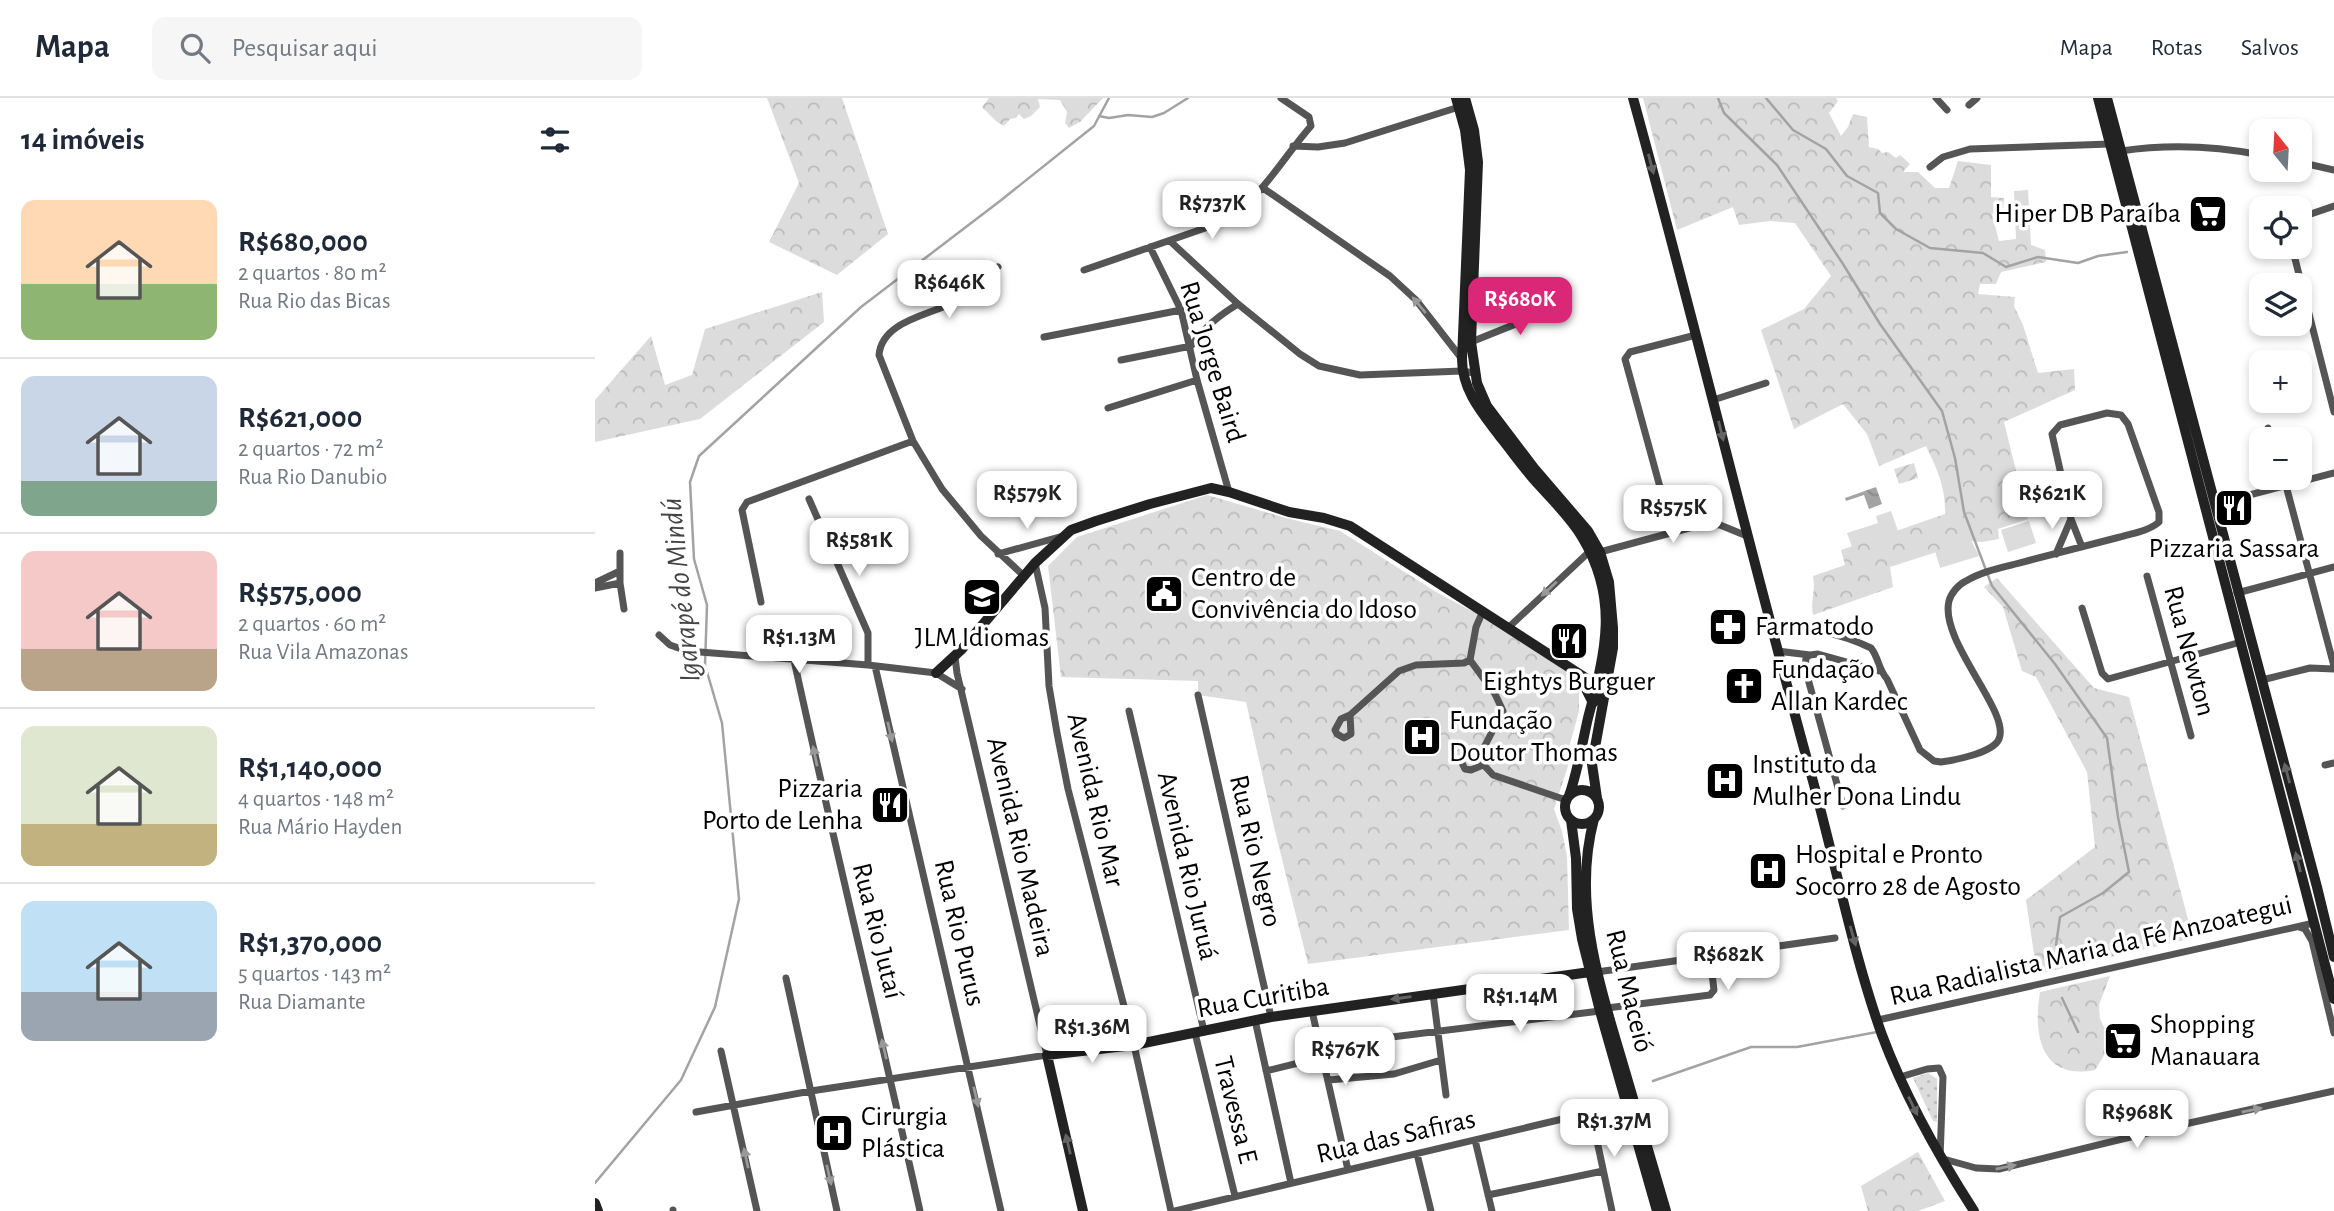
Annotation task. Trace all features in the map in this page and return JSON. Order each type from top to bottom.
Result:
[{"type":"main road","points":[[1633,98],[1850,926],[1878,1020],[1900,1077],[1940,1158],[1974,1211]]},
{"type":"main road","points":[[2098,98],[2326,967],[2331,999]]},
{"type":"main road","points":[[2107,98],[2334,957]]},
{"type":"main road","points":[[1460,101],[1470,170],[1462,371],[1468,390],[1485,417],[1595,552],[1595,563],[1605,603],[1606,646],[1597,689],[1598,702],[1592,764],[1600,807],[1594,820],[1582,824],[1571,820],[1566,811],[1568,798],[1578,769],[1598,702],[1613,648],[1609,582],[1588,531],[1534,468],[1481,396],[1474,373],[1471,342],[1478,162],[1474,130],[1460,101]]},
{"type":"main road","points":[[936,673],[955,657],[1023,575],[1072,530],[1203,489],[1229,492],[1289,512],[1350,526],[1570,669],[1589,675],[1601,671]]},
{"type":"main road","points":[[1570,669],[1598,702]]},
{"type":"main road","points":[[1581,674],[1597,689]]},
{"type":"main road","points":[[1568,798],[1578,790],[1594,794],[1597,798]]},
{"type":"main road","name":"Rua Maceió","points":[[1571,820],[1593,972],[1626,1104],[1657,1211]]},
{"type":"main road","name":"Rua Maceió","points":[[1582,908],[1588,845],[1594,820]]},
{"type":"main road","points":[[2316,959],[2326,967]]},
{"type":"main road","name":"Rua Curitiba","points":[[1047,1055],[1133,1045],[1271,1017],[1593,972]]},
{"type":"main road","name":"Rua Maceió","points":[[1603,1009],[1666,1211]]},
{"type":"main road","points":[[1047,1055],[1083,1211]]},
{"type":"main road","points":[[595,1203],[598,1211]]},
{"type":"street","points":[[1084,270],[1233,217],[1263,188],[1312,123],[1309,117],[1281,98]]},
{"type":"street","points":[[1936,98],[1947,110]]},
{"type":"street","points":[[1969,105],[1976,98]]},
{"type":"street","points":[[1293,146],[1318,147],[1345,143],[1460,101]]},
{"type":"street","points":[[1930,167],[1944,157],[1970,149],[2110,144]]},
{"type":"street","points":[[2121,151],[2194,146],[2249,153]]},
{"type":"street","points":[[2312,165],[2334,170]]},
{"type":"street","points":[[1263,188],[1391,276],[1416,300],[1462,359]]},
{"type":"street","points":[[2312,214],[2334,206]]},
{"type":"street","points":[[1170,241],[1238,304],[1318,366],[1360,375],[1462,371],[1474,373]]},
{"type":"street","name":"Rua Jorge Baird","points":[[1150,247],[1181,310],[1229,492]]},
{"type":"street","points":[[2295,259],[2334,412]]},
{"type":"street","points":[[998,267],[974,290],[958,300],[902,324],[889,334],[880,346],[882,364],[913,441],[957,509],[998,554],[1023,575]]},
{"type":"street","points":[[1121,360],[1191,346],[1212,320],[1238,304]]},
{"type":"street","points":[[1471,342],[1558,307]]},
{"type":"street","points":[[1044,337],[1181,310]]},
{"type":"street","points":[[1672,531],[1625,359],[1630,352],[1696,335]]},
{"type":"street","points":[[1108,408],[1198,380]]},
{"type":"street","points":[[1713,400],[1766,383]]},
{"type":"street","points":[[1772,630],[1787,628],[1826,633],[1871,648],[1879,671],[1892,689],[1913,739],[1928,758],[1946,761],[1981,752],[1994,745],[2000,736],[1996,715],[1963,654],[1949,619],[1949,601],[1963,582],[1978,575],[1993,570],[2056,554],[2082,547],[2147,529],[2159,522],[2159,512],[2128,424],[2121,415],[2107,413],[2060,425],[2054,430],[2052,440],[2071,519],[2082,547]]},
{"type":"street","points":[[761,602],[742,510],[747,502],[913,441]]},
{"type":"street","points":[[2312,477],[2334,473]]},
{"type":"street","points":[[2215,504],[2258,490]]},
{"type":"street","points":[[2262,680],[2310,668],[2334,668],[2288,490]]},
{"type":"street","name":"Rua Rio Purus","points":[[809,499],[868,633],[871,666],[969,1067],[1001,1211]]},
{"type":"street","points":[[2056,554],[2071,519]]},
{"type":"street","points":[[1509,627],[1595,552],[1704,524],[1720,526],[1747,536]]},
{"type":"street","points":[[998,554],[1064,536]]},
{"type":"street","points":[[620,553],[624,609]]},
{"type":"street","name":"Avenida Rio Mar","points":[[1035,563],[1045,608],[1049,686],[1056,733],[1173,1211]]},
{"type":"street","points":[[2237,593],[2334,567]]},
{"type":"street","points":[[595,586],[620,571]]},
{"type":"street","name":"Rua Newton","points":[[2147,576],[2191,737]]},
{"type":"street","points":[[595,586],[621,583]]},
{"type":"street","points":[[2082,608],[2105,678],[2114,679],[2241,642]]},
{"type":"street","points":[[1483,611],[1476,627],[1470,660],[1495,694],[1503,711],[1481,753],[1482,762],[1493,775],[1568,798]]},
{"type":"street","points":[[659,635],[670,645],[687,651],[936,673],[962,689]]},
{"type":"street","points":[[1777,651],[1828,655],[1879,671]]},
{"type":"street","points":[[1810,655],[1806,658],[1805,668],[1843,806]]},
{"type":"street","name":"Avenida Rio Madeira","points":[[955,657],[1047,1055]]},
{"type":"street","name":"Rua Rio Jutaí","points":[[794,660],[920,1211]]},
{"type":"street","points":[[1350,715],[1399,671],[1416,665],[1464,663],[1470,660]]},
{"type":"street","name":"Rua Rio Negro","points":[[1198,695],[1271,1017]]},
{"type":"street","name":"Avenida Rio Juruá","points":[[1129,711],[1200,1032]]},
{"type":"street","points":[[2325,765],[2334,763]]},
{"type":"street","name":"Rua Radialista Maria da Fé Anzoategui","points":[[1878,1020],[2314,923]]},
{"type":"street","points":[[2295,926],[2305,929],[2308,934],[2331,999],[2334,1033]]},
{"type":"street","name":"Rua Curitiba","points":[[1593,972],[1835,938]]},
{"type":"street","points":[[1320,1046],[1699,998],[1714,992],[1710,957]]},
{"type":"street","points":[[786,978],[837,1211]]},
{"type":"street","points":[[1433,994],[1446,1095]]},
{"type":"street","points":[[1312,1011],[1348,1170]]},
{"type":"street","points":[[1255,1020],[1291,1183]]},
{"type":"street","name":"Travessa E","points":[[1200,1032],[1235,1196]]},
{"type":"street","points":[[721,1051],[757,1211]]},
{"type":"street","name":"Rua Curitiba","points":[[696,1112],[811,1091],[1047,1055]]},
{"type":"street","points":[[1266,1071],[1323,1057]]},
{"type":"street","points":[[1329,1080],[1394,1074],[1441,1060]]},
{"type":"street","points":[[1900,1077],[1935,1067],[1942,1071],[1940,1158],[1976,1168],[1999,1169],[2334,1091]]},
{"type":"street","name":"Rua das Safiras","points":[[1173,1211],[1626,1104]]},
{"type":"street","points":[[1591,1113],[1612,1211]]},
{"type":"street","points":[[1475,1140],[1492,1211]]},
{"type":"street","points":[[1417,1154],[1430,1210],[1421,1211]]},
{"type":"street","points":[[1488,1195],[1603,1171]]},
{"type":"green space","points":[[767,98],[842,98],[888,234],[837,275],[769,242],[799,183]]},
{"type":"green space","points":[[989,98],[1103,98],[1080,122],[1069,128],[1065,123],[1067,112],[1060,100],[1038,99],[1040,107],[1031,116],[1024,119],[1019,114],[1004,126],[982,107]]},
{"type":"green space","points":[[1643,98],[1836,98],[1838,101],[1829,113],[1841,136],[1853,114],[1867,117],[1869,147],[1882,153],[1888,152],[1896,158],[1900,155],[1910,164],[1903,172],[1918,172],[1935,188],[1949,188],[1958,161],[1991,165],[1991,197],[2004,198],[2003,211],[1992,214],[1999,241],[2016,239],[2014,191],[2028,190],[2031,245],[2045,250],[2046,262],[2001,272],[1996,284],[1980,284],[1978,294],[2015,297],[2014,306],[2038,373],[2074,369],[2075,390],[2004,422],[2028,519],[1998,529],[1999,539],[1971,541],[1890,567],[1893,587],[1813,615],[1813,576],[1845,565],[1841,550],[1945,514],[1940,479],[1926,446],[1879,466],[1867,434],[1843,404],[1794,429],[1761,330],[1804,309],[1831,276],[1795,223],[1770,221],[1739,225],[1733,207],[1677,230]]},
{"type":"green space","points":[[822,292],[824,322],[700,419],[595,442],[595,400],[651,336],[665,385],[692,375],[705,329]]},
{"type":"green space","points":[[1914,463],[1918,478],[1899,484],[1894,469]]},
{"type":"green space","points":[[1207,495],[1340,531],[1438,593],[1517,635],[1568,673],[1579,692],[1579,711],[1570,744],[1568,766],[1554,809],[1567,856],[1569,930],[1308,964],[1246,702],[1198,695],[1198,681],[1061,677],[1048,566],[1077,537]]},
{"type":"green space","points":[[1891,511],[1898,531],[1852,547],[1847,533],[1878,523],[1876,516]]},
{"type":"green space","points":[[2029,521],[2036,543],[2008,552],[2001,530]]},
{"type":"green space","points":[[1971,540],[1979,556],[1940,568],[1935,551]]},
{"type":"green space","points":[[1997,578],[2094,688],[2129,697],[2193,938],[2037,974],[2026,900],[2095,847],[2087,772],[2036,677],[2022,671],[2003,607],[1984,587]]},
{"type":"green space","points":[[2110,976],[2099,1005],[2100,1019],[2108,1035],[2108,1049],[2095,1070],[2062,1068],[2044,1051],[2040,1038],[2040,992]]},
{"type":"green space","points":[[1928,1073],[1937,1079],[1937,1122],[1933,1121],[1913,1078]]},
{"type":"green space","points":[[1918,1152],[1945,1201],[1918,1211],[1868,1211],[1861,1186]]},
{"type":"water","points":[[1876,487],[1882,504],[1869,509],[1864,495],[1846,501],[1845,498]]},
{"type":"waterway","name":"Igarapé do Mindú","points":[[595,1183],[681,1080],[715,1007],[739,899],[722,723],[705,665],[707,605],[694,559],[690,482],[699,456],[861,307],[1094,126],[1109,98]]},
{"type":"waterway","points":[[1099,116],[1152,117],[1188,98]]},
{"type":"waterway","points":[[1718,98],[1724,113],[1777,165],[1880,324],[1942,411],[1955,458],[1964,512],[1992,586],[2055,664],[2107,738],[2129,872],[2103,893],[2060,917],[2056,945]]},
{"type":"waterway","points":[[1766,98],[1793,130],[1826,149],[1847,176],[1878,193],[1880,213],[1896,229],[1930,248],[1983,253],[2006,267],[2038,257],[2078,263],[2098,256],[2127,252]]},
{"type":"waterway","points":[[2062,998],[2078,1032]]},
{"type":"waterway","points":[[1653,1081],[1751,1047],[1797,1047],[1877,1032]]},
{"type":"place","name":"Hiper DB Paraíba","points":[[2208,214]]},
{"type":"place","name":"Pizzaria Sassara","points":[[2234,508]]},
{"type":"place","name":"Centro de Convivência do Idoso","points":[[1164,594]]},
{"type":"place","name":"JLM Idiomas","points":[[982,597]]},
{"type":"place","name":"Farmatodo","points":[[1728,627]]},
{"type":"place","name":"Eightys Burguer","points":[[1569,641]]},
{"type":"place","name":"Fundação Allan Kardec","points":[[1744,686]]},
{"type":"place","name":"Fundação Doutor Thomas","points":[[1422,737]]},
{"type":"place","name":"Instituto da Mulher Dona Lindu","points":[[1725,781]]},
{"type":"place","name":"Pizzaria Porto de Lenha","points":[[890,805]]},
{"type":"place","name":"Hospital e Pronto Socorro 28 de Agosto","points":[[1768,871]]},
{"type":"place","name":"Shopping Manauara","points":[[2123,1041]]},
{"type":"place","name":"Cirurgia Plástica","points":[[834,1133]]}]
